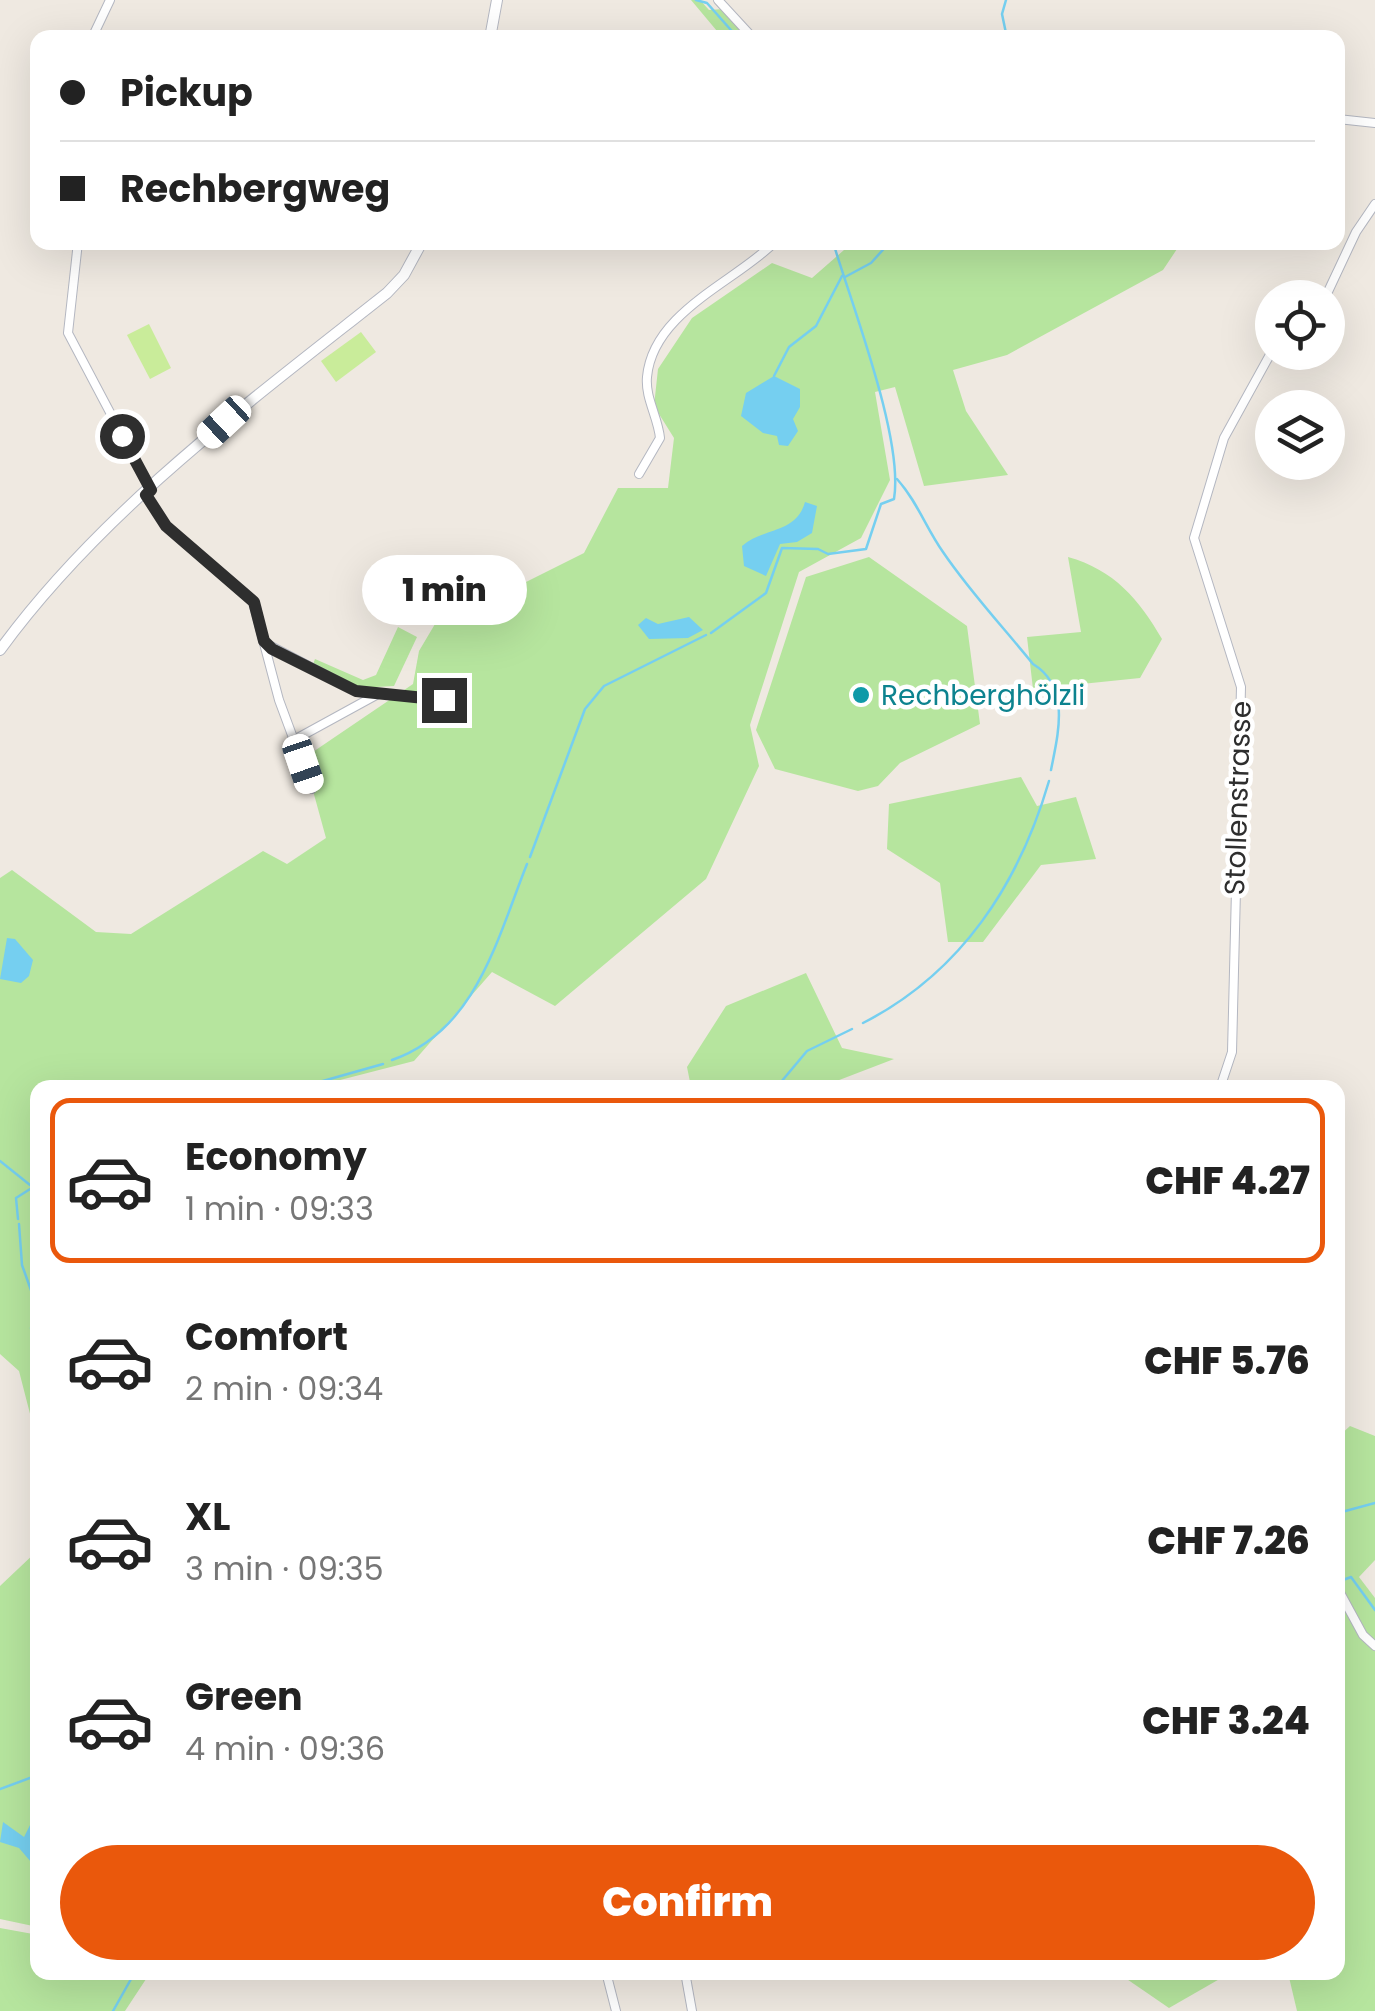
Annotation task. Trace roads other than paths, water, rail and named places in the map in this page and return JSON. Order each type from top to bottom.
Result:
[{"type":"street","points":[[96,30],[110,0]]},
{"type":"street","points":[[491,30],[497,0]]},
{"type":"street","points":[[718,0],[746,30]]},
{"type":"street","points":[[1345,120],[1375,123]]},
{"type":"street","points":[[1333,280],[1356,232],[1375,204]]},
{"type":"street","points":[[77,250],[68,333],[166,526],[254,602],[312,789]]},
{"type":"street","points":[[0,650],[46,590],[148,492],[255,394],[388,292],[412,264],[418,250]]},
{"type":"street","points":[[639,474],[660,438],[647,377],[656,348],[706,293],[764,250]]},
{"type":"street","name":"Stollenstrasse","points":[[1223,1080],[1232,1052],[1241,688],[1194,538],[1224,438],[1262,370]]},
{"type":"street","points":[[264,641],[282,656],[342,684],[378,694],[418,694],[444,700]]},
{"type":"street","points":[[294,740],[378,694]]},
{"type":"street","points":[[1345,1602],[1363,1636],[1375,1646]]},
{"type":"street","points":[[608,1980],[616,2011]]},
{"type":"street","points":[[686,1980],[692,2011]]},
{"type":"water","points":[[774,376],[800,389],[800,407],[793,419],[798,431],[788,446],[779,445],[777,436],[763,433],[741,416],[746,393]]},
{"type":"water","points":[[805,502],[817,506],[812,533],[797,542],[780,544],[766,576],[744,566],[742,546],[787,525],[801,512]]},
{"type":"water","points":[[689,617],[703,630],[688,638],[649,639],[638,625],[646,618],[658,624]]},
{"type":"water","points":[[7,938],[15,939],[33,960],[29,976],[21,983],[0,979]]},
{"type":"water","points":[[3,1822],[24,1837],[30,1825],[30,1861],[19,1848],[0,1842]]},
{"type":"waterway","points":[[696,0],[707,3],[731,30]]},
{"type":"waterway","points":[[1005,30],[1002,14],[1006,0]]},
{"type":"waterway","points":[[711,633],[766,593],[782,548],[818,549],[828,554],[866,549],[881,504],[894,499],[895,473],[884,408],[836,250]]},
{"type":"waterway","points":[[845,277],[871,263],[883,250]]},
{"type":"waterway","points":[[774,376],[789,347],[816,326],[842,276]]},
{"type":"waterway","points":[[897,479],[964,581],[1053,685],[1059,712],[1051,770]]},
{"type":"waterway","points":[[530,857],[585,709],[604,686],[706,635]]},
{"type":"waterway","points":[[863,1023],[929,979],[981,922],[1021,855],[1049,781]]},
{"type":"waterway","points":[[392,1060],[421,1046],[464,1005],[493,951],[527,864]]},
{"type":"waterway","points":[[783,1080],[807,1051],[852,1029]]},
{"type":"waterway","points":[[326,1080],[383,1064]]},
{"type":"waterway","points":[[0,1161],[30,1185]]},
{"type":"waterway","points":[[18,1219],[16,1198],[30,1189]]},
{"type":"waterway","points":[[19,1224],[22,1265],[30,1287]]},
{"type":"waterway","points":[[1345,1511],[1375,1503]]},
{"type":"waterway","points":[[1345,1579],[1351,1577],[1375,1610]]},
{"type":"waterway","points":[[0,1789],[30,1778]]},
{"type":"waterway","points":[[113,2011],[130,1980]]},
{"type":"place","name":"Rechberghölzli","points":[[861,695]]}]
